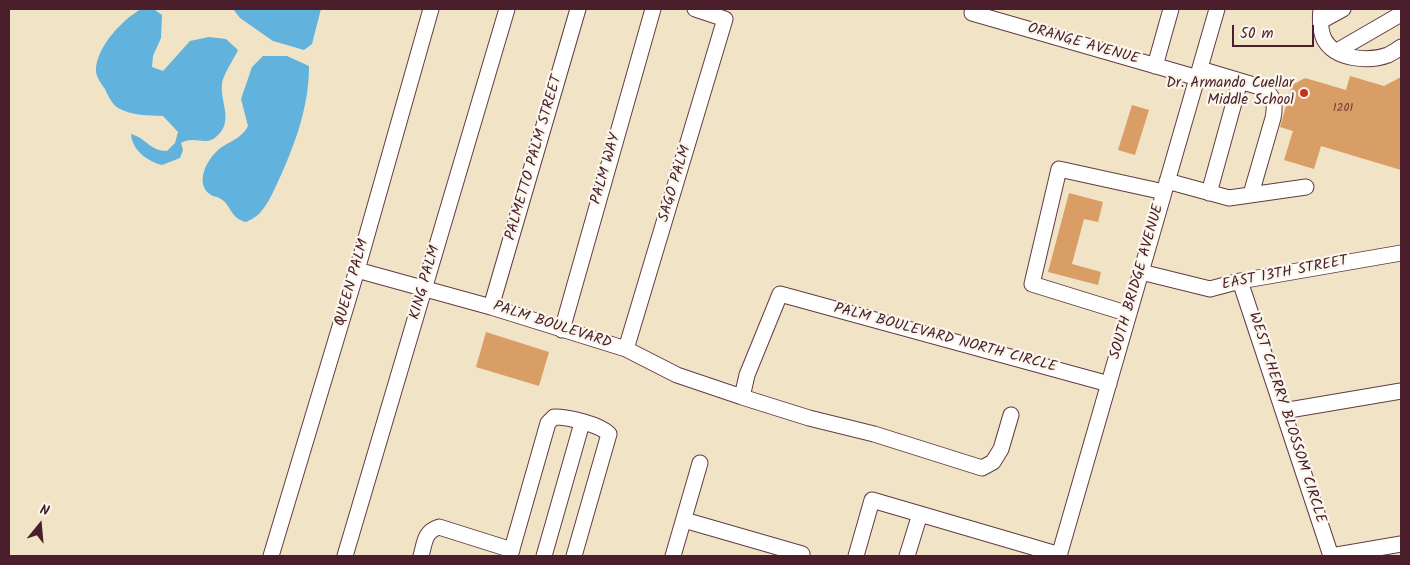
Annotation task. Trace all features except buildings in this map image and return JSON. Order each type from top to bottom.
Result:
[{"type":"street","name":"QUEEN PALM","points":[[271,556],[357,270],[431,9]]},
{"type":"street","name":"KING PALM","points":[[345,556],[507,9]]},
{"type":"street","name":"PALMETTO PALM STREET","points":[[491,307],[578,9]]},
{"type":"street","name":"PALM WAY","points":[[562,330],[653,9]]},
{"type":"street","name":"SAGO PALM","points":[[626,350],[725,19],[695,9]]},
{"type":"street","name":"ORANGE AVENUE","points":[[973,9],[972,13],[1155,66],[1240,81],[1266,90],[1274,99],[1275,108],[1252,194]]},
{"type":"street","points":[[1155,66],[1171,9]]},
{"type":"street","points":[[1165,30],[1175,26],[1180,9]]},
{"type":"street","name":"SOUTH BRIDGE AVENUE","points":[[1060,556],[1217,9]]},
{"type":"street","points":[[1343,9],[1321,15],[1325,40],[1337,51],[1356,58],[1368,59],[1387,55],[1401,47]]},
{"type":"street","points":[[1337,51],[1401,14]]},
{"type":"street","points":[[1209,192],[1240,81]]},
{"type":"street","points":[[1129,314],[1032,284],[1058,169],[1165,187],[1209,192],[1229,198],[1306,187]]},
{"type":"street","name":"EAST 13TH STREET","points":[[1141,272],[1210,289],[1240,281],[1401,253]]},
{"type":"street","name":"PALM BOULEVARD","points":[[357,270],[491,307],[626,350],[677,375],[742,397]]},
{"type":"street","name":"WEST CHERRY BLOSSOM CIRCLE","points":[[1240,281],[1331,556]]},
{"type":"street","name":"PALM BOULEVARD NORTH CIRCLE","points":[[742,397],[747,375],[780,294],[1109,384]]},
{"type":"street","points":[[1283,411],[1401,391]]},
{"type":"street","points":[[742,397],[809,418],[874,434],[982,468],[993,462],[1002,448],[1011,415]]},
{"type":"street","points":[[421,556],[427,534],[439,527],[511,553],[548,423],[554,417],[563,417],[582,422],[604,429],[609,434],[574,556]]},
{"type":"street","points":[[544,556],[582,422]]},
{"type":"street","points":[[673,556],[700,463]]},
{"type":"street","points":[[856,556],[872,500],[1060,556]]},
{"type":"street","points":[[907,556],[920,514]]},
{"type":"street","points":[[684,520],[802,554],[802,556]]},
{"type":"street","points":[[1331,556],[1401,544]]},
{"type":"water","points":[[141,9],[155,10],[162,15],[161,38],[153,56],[152,67],[163,71],[190,41],[209,37],[226,39],[238,50],[223,81],[222,91],[226,118],[222,130],[209,141],[191,140],[181,143],[183,150],[180,158],[162,165],[146,158],[137,150],[131,134],[141,138],[156,149],[167,151],[175,143],[178,132],[163,116],[134,114],[118,108],[110,100],[96,72],[97,63],[105,44],[118,27]]},
{"type":"water","points":[[233,9],[321,9],[312,44],[304,50],[273,41],[240,18]]},
{"type":"water","points":[[263,56],[287,56],[309,66],[307,94],[293,147],[282,173],[263,209],[259,214],[246,222],[236,217],[223,201],[206,191],[203,186],[203,174],[208,162],[216,152],[241,135],[248,126],[241,99],[252,67]]},
{"type":"place","name":"Dr. Armando Cuellar Middle School","points":[[1304,93]]}]
